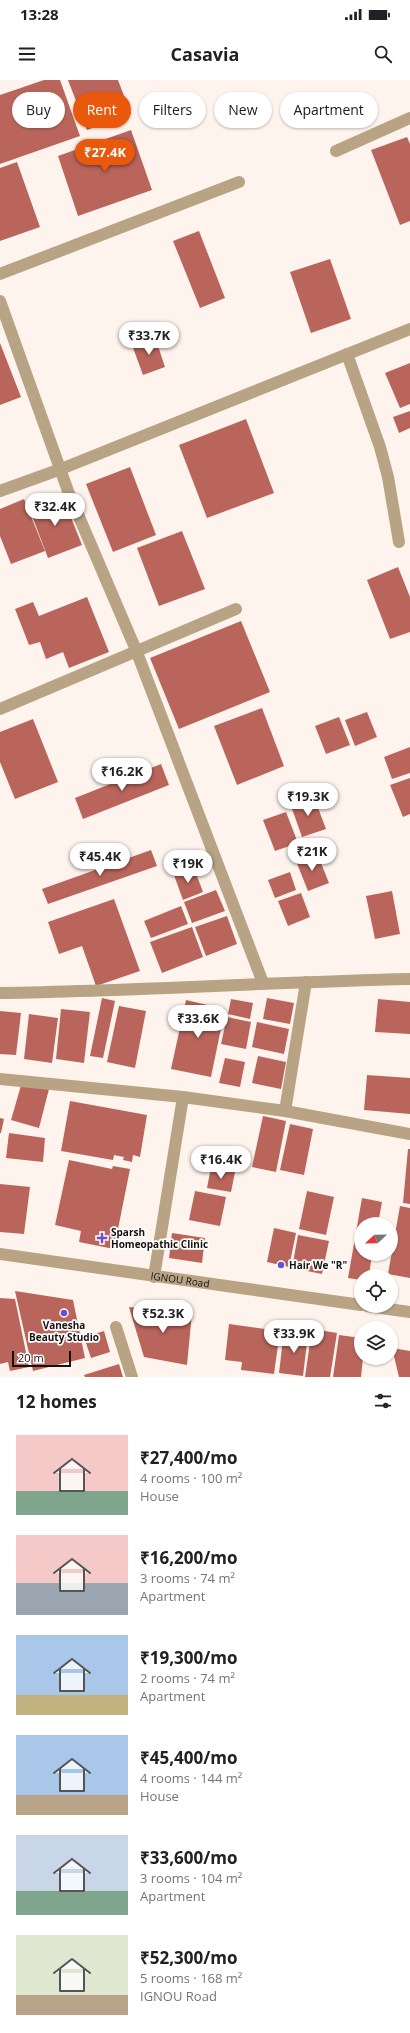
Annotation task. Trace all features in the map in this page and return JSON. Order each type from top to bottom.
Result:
[{"type":"street","points":[[336,150],[410,118]]},
{"type":"street","points":[[0,274],[239,182]]},
{"type":"street","points":[[0,301],[68,491],[136,650],[263,983]]},
{"type":"street","points":[[0,491],[61,469],[410,330]]},
{"type":"street","points":[[347,354],[382,454],[388,477],[399,542]]},
{"type":"street","points":[[0,709],[136,650],[236,610]]},
{"type":"street","points":[[0,993],[68,992],[263,983],[410,979]]},
{"type":"street","points":[[285,1111],[306,982]]},
{"type":"street","points":[[0,1079],[183,1097],[285,1111],[410,1134]]},
{"type":"street","points":[[154,1277],[183,1097]]},
{"type":"street","name":"IGNOU Road","points":[[0,1254],[154,1277],[354,1304]]},
{"type":"street","points":[[398,1310],[410,1312]]},
{"type":"street","points":[[116,1327],[132,1377]]},
{"type":"building","points":[[44,80],[60,80],[64,92],[12,92],[12,128],[65,128],[65,94],[73,116],[73,128],[77,128],[80,136],[0,164],[0,95]]},
{"type":"building","points":[[68,80],[118,80],[123,92],[73,92]]},
{"type":"building","points":[[131,130],[152,190],[78,216],[58,156]]},
{"type":"building","points":[[407,137],[410,144],[410,221],[400,225],[371,150]]},
{"type":"building","points":[[17,162],[40,227],[0,241],[0,168]]},
{"type":"building","points":[[199,231],[225,298],[200,308],[173,241]]},
{"type":"building","points":[[330,259],[351,319],[311,333],[290,272]]},
{"type":"building","points":[[155,337],[165,367],[143,375],[132,345]]},
{"type":"building","points":[[0,343],[21,397],[0,405]]},
{"type":"building","points":[[410,363],[410,404],[400,408],[385,373]]},
{"type":"building","points":[[410,411],[410,428],[399,433],[393,417]]},
{"type":"building","points":[[246,419],[274,493],[207,518],[179,445]]},
{"type":"building","points":[[130,467],[156,535],[113,552],[86,484]]},
{"type":"building","points":[[62,495],[82,545],[48,558],[29,508]]},
{"type":"building","points":[[24,499],[45,551],[11,564],[0,536],[0,509]]},
{"type":"building","points":[[182,531],[205,589],[159,606],[137,548]]},
{"type":"building","points":[[398,567],[410,597],[410,632],[390,639],[367,580]]},
{"type":"building","points":[[87,597],[109,652],[69,668],[63,652],[46,659],[40,642],[29,645],[15,609],[33,602],[39,616]]},
{"type":"building","points":[[241,621],[270,692],[179,729],[150,658]]},
{"type":"building","points":[[262,708],[284,766],[237,785],[214,726]]},
{"type":"building","points":[[367,712],[377,737],[355,746],[345,720]]},
{"type":"building","points":[[339,717],[350,745],[326,754],[315,726]]},
{"type":"building","points":[[33,719],[58,782],[15,799],[0,762],[0,732]]},
{"type":"building","points":[[410,747],[410,773],[392,779],[384,757]]},
{"type":"building","points":[[161,764],[169,785],[83,819],[75,798]]},
{"type":"building","points":[[410,778],[410,814],[403,817],[390,785]]},
{"type":"building","points":[[314,797],[326,829],[302,837],[291,806]]},
{"type":"building","points":[[286,812],[298,843],[275,851],[263,820]]},
{"type":"building","points":[[151,850],[157,866],[48,904],[42,889]]},
{"type":"building","points":[[317,853],[329,883],[308,891],[296,861]]},
{"type":"building","points":[[194,868],[203,892],[183,900],[174,875]]},
{"type":"building","points":[[290,872],[296,890],[275,898],[268,880]]},
{"type":"building","points":[[216,890],[225,911],[192,923],[184,902]]},
{"type":"building","points":[[392,891],[400,934],[375,939],[366,896]]},
{"type":"building","points":[[301,893],[310,917],[288,926],[278,901]]},
{"type":"building","points":[[114,899],[140,971],[96,986],[82,946],[59,954],[48,922]]},
{"type":"building","points":[[181,906],[188,924],[151,938],[144,921]]},
{"type":"building","points":[[227,916],[237,944],[206,956],[195,927]]},
{"type":"building","points":[[192,927],[203,957],[162,973],[150,942]]},
{"type":"building","points":[[102,998],[115,1001],[103,1058],[90,1056]]},
{"type":"building","points":[[267,998],[294,1003],[290,1024],[263,1019]]},
{"type":"building","points":[[231,999],[253,1003],[250,1019],[228,1014]]},
{"type":"building","points":[[378,999],[410,1002],[410,1034],[375,1032]]},
{"type":"building","points":[[186,1000],[225,1009],[211,1077],[171,1069]]},
{"type":"building","points":[[119,1006],[146,1011],[135,1068],[107,1062]]},
{"type":"building","points":[[61,1009],[90,1012],[84,1063],[56,1059]]},
{"type":"building","points":[[0,1011],[21,1013],[16,1055],[0,1054]]},
{"type":"building","points":[[29,1014],[58,1018],[52,1063],[24,1059]]},
{"type":"building","points":[[227,1017],[251,1022],[246,1049],[221,1044]]},
{"type":"building","points":[[257,1022],[289,1029],[284,1054],[252,1047]]},
{"type":"building","points":[[258,1056],[286,1062],[281,1089],[252,1083]]},
{"type":"building","points":[[225,1058],[245,1062],[240,1087],[219,1083]]},
{"type":"building","points":[[367,1075],[410,1078],[410,1114],[364,1110]]},
{"type":"building","points":[[22,1082],[49,1089],[39,1128],[11,1120]]},
{"type":"building","points":[[70,1101],[147,1115],[140,1157],[133,1155],[132,1162],[123,1160],[124,1157],[114,1155],[113,1160],[61,1151]]},
{"type":"building","points":[[263,1116],[286,1121],[276,1172],[252,1167]]},
{"type":"building","points":[[0,1118],[4,1119],[1,1133],[0,1133]]},
{"type":"building","points":[[290,1124],[313,1129],[304,1175],[280,1170]]},
{"type":"building","points":[[9,1133],[45,1138],[43,1162],[6,1158]]},
{"type":"building","points":[[408,1149],[410,1149],[410,1204],[403,1203]]},
{"type":"building","points":[[69,1160],[112,1169],[113,1166],[130,1169],[114,1249],[79,1242],[81,1231],[55,1225]]},
{"type":"building","points":[[211,1167],[235,1172],[231,1192],[207,1188]]},
{"type":"building","points":[[0,1184],[30,1187],[24,1234],[0,1232]]},
{"type":"building","points":[[195,1191],[226,1197],[220,1226],[189,1220]]},
{"type":"building","points":[[307,1191],[334,1197],[326,1235],[299,1229]]},
{"type":"building","points":[[362,1198],[382,1202],[379,1217],[359,1217]]},
{"type":"building","points":[[400,1206],[410,1208],[410,1278],[398,1276],[398,1269],[389,1269],[390,1261],[398,1261],[398,1217]]},
{"type":"building","points":[[274,1228],[296,1233],[289,1267],[267,1262]]},
{"type":"building","points":[[172,1233],[205,1238],[202,1263],[169,1258]]},
{"type":"building","points":[[298,1235],[329,1241],[322,1274],[292,1268]]},
{"type":"building","points":[[354,1244],[354,1261],[371,1261],[370,1269],[354,1269],[354,1279],[348,1278]]},
{"type":"building","points":[[15,1291],[73,1300],[85,1358],[33,1371]]},
{"type":"building","points":[[0,1298],[15,1299],[29,1367],[10,1371],[8,1362],[0,1364]]},
{"type":"building","points":[[129,1307],[192,1313],[187,1365],[144,1357]]},
{"type":"building","points":[[229,1324],[280,1331],[274,1374],[241,1370],[242,1362],[225,1360]]},
{"type":"building","points":[[312,1329],[337,1333],[330,1377],[305,1377]]},
{"type":"building","points":[[104,1331],[110,1352],[91,1358],[84,1337]]},
{"type":"building","points":[[284,1331],[308,1334],[303,1376],[279,1373]]},
{"type":"building","points":[[339,1335],[354,1337],[354,1365],[362,1365],[361,1377],[333,1377]]},
{"type":"building","points":[[398,1349],[410,1351],[410,1377],[399,1377],[396,1365],[398,1365]]},
{"type":"building","points":[[119,1364],[123,1377],[85,1377],[84,1375]]},
{"type":"place","name":"Sparsh Homeopathic Clinic","points":[[102,1238]]},
{"type":"place","name":"Hair We \"R\"","points":[[281,1265]]},
{"type":"place","name":"Vanesha Beauty Studio","points":[[64,1313]]}]
